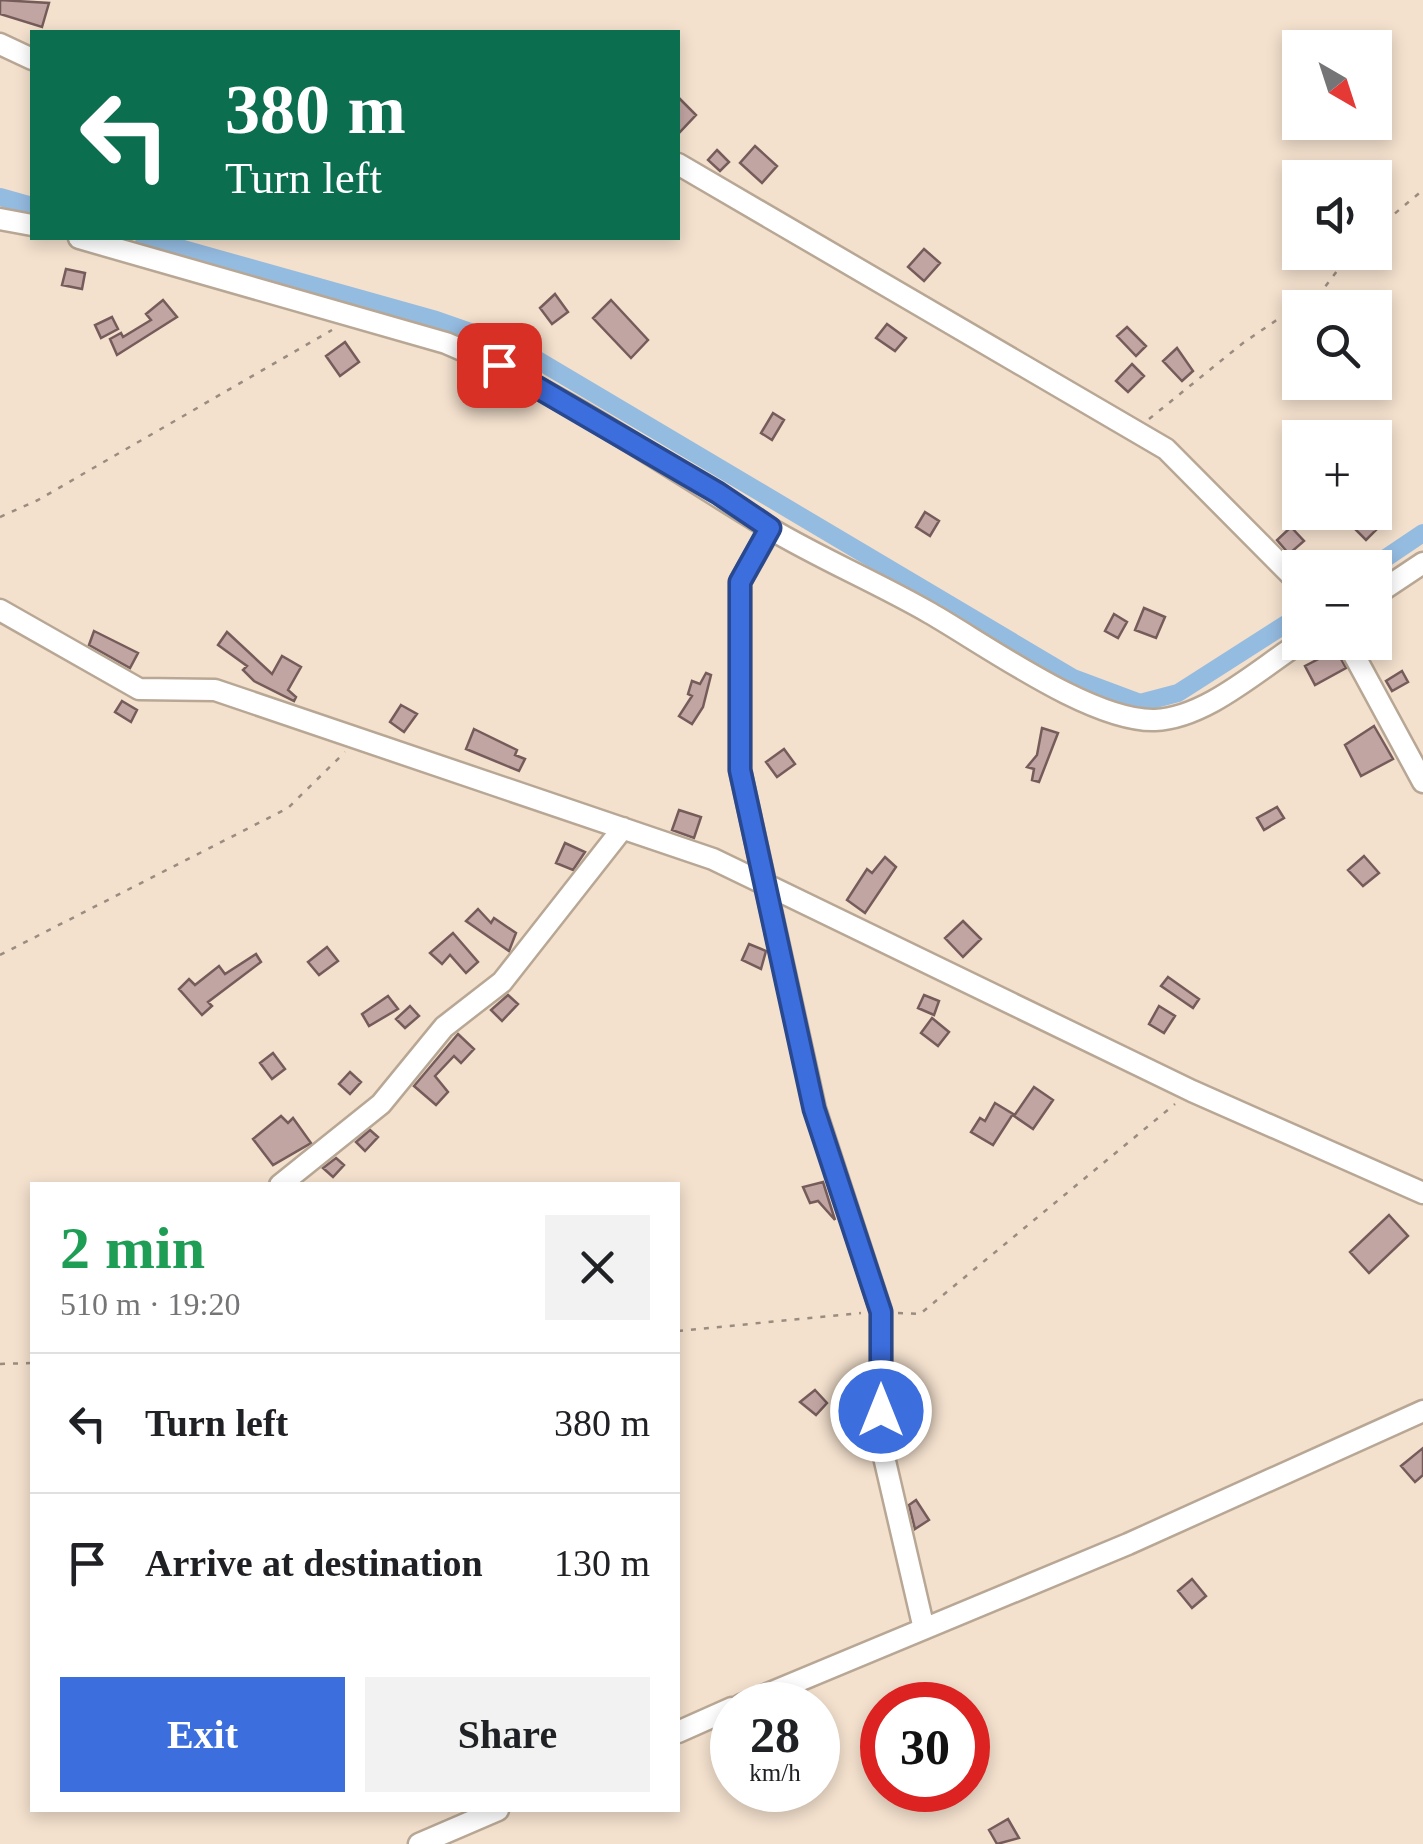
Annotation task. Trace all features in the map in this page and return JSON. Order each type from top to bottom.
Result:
[{"type":"street","points":[[0,44],[30,57]]},
{"type":"street","points":[[680,165],[1166,449],[1282,566]]},
{"type":"street","points":[[0,219],[30,225]]},
{"type":"street","points":[[86,240],[446,342],[499,365],[718,493],[770,528],[868,577],[1080,699],[1127,718],[1176,717],[1282,653]]},
{"type":"street","points":[[770,528],[740,582],[740,770],[814,1109],[881,1312],[882,1444],[924,1628]]},
{"type":"street","points":[[1392,584],[1423,564]]},
{"type":"street","points":[[0,610],[139,689],[215,690],[623,828],[762,882],[1192,1091],[1423,1193]]},
{"type":"street","points":[[1357,660],[1423,782]]},
{"type":"street","points":[[284,1182],[381,1104],[444,1027],[502,982],[623,828]]},
{"type":"street","points":[[796,1682],[1128,1544],[1423,1410]]},
{"type":"street","points":[[680,1731],[710,1718]]},
{"type":"street","points":[[420,1844],[493,1812]]},
{"type":"path","points":[[1392,216],[1423,190]]},
{"type":"path","points":[[1135,430],[1243,342],[1325,287],[1337,270]]},
{"type":"path","points":[[0,517],[38,500],[354,316]]},
{"type":"path","points":[[0,955],[288,808],[357,740]]},
{"type":"path","points":[[680,1331],[881,1312],[920,1314],[1192,1091]]},
{"type":"path","points":[[0,1364],[30,1363]]},
{"type":"building","points":[[0,0],[49,3],[42,27],[0,14]]},
{"type":"building","points":[[680,99],[696,115],[680,132]]},
{"type":"building","points":[[755,146],[777,166],[762,183],[740,163]]},
{"type":"building","points":[[717,150],[729,162],[720,171],[708,160]]},
{"type":"building","points":[[924,249],[940,263],[924,281],[908,267]]},
{"type":"building","points":[[66,269],[85,273],[82,289],[62,285]]},
{"type":"building","points":[[555,294],[568,312],[552,324],[540,308]]},
{"type":"building","points":[[163,300],[177,317],[117,355],[110,339],[121,333],[123,337],[151,320],[146,314]]},
{"type":"building","points":[[611,300],[648,340],[631,358],[593,318]]},
{"type":"building","points":[[112,317],[118,329],[101,338],[95,325]]},
{"type":"building","points":[[887,324],[906,338],[895,351],[876,338]]},
{"type":"building","points":[[1127,327],[1146,346],[1136,356],[1117,336]]},
{"type":"building","points":[[345,342],[359,362],[340,376],[326,356]]},
{"type":"building","points":[[1177,348],[1193,371],[1182,381],[1163,361]]},
{"type":"building","points":[[1132,364],[1144,376],[1128,392],[1116,381]]},
{"type":"building","points":[[773,413],[784,420],[772,440],[761,433]]},
{"type":"building","points":[[925,512],[939,521],[930,536],[916,527]]},
{"type":"building","points":[[1288,530],[1294,530],[1304,541],[1294,550],[1286,550],[1277,540]]},
{"type":"building","points":[[1356,530],[1376,530],[1366,540]]},
{"type":"building","points":[[1144,608],[1165,617],[1156,638],[1135,630]]},
{"type":"building","points":[[1114,614],[1127,622],[1118,638],[1105,631]]},
{"type":"building","points":[[94,631],[138,653],[130,668],[89,645]]},
{"type":"building","points":[[227,632],[272,674],[282,656],[301,667],[288,690],[296,697],[294,701],[254,681],[243,670],[247,666],[218,645]]},
{"type":"building","points":[[1317,660],[1342,660],[1346,668],[1315,685],[1305,666]]},
{"type":"building","points":[[1402,671],[1408,682],[1392,691],[1386,681]]},
{"type":"building","points":[[706,673],[711,675],[703,707],[692,724],[679,716],[692,696],[688,694],[692,681],[700,684]]},
{"type":"building","points":[[122,701],[137,710],[131,722],[115,712]]},
{"type":"building","points":[[401,705],[417,714],[404,732],[390,722]]},
{"type":"building","points":[[1374,726],[1393,759],[1361,776],[1345,745]]},
{"type":"building","points":[[1042,728],[1058,733],[1039,782],[1032,780],[1034,769],[1027,767],[1037,755]]},
{"type":"building","points":[[474,729],[517,750],[515,755],[525,759],[519,771],[466,749]]},
{"type":"building","points":[[784,749],[795,764],[777,777],[766,762]]},
{"type":"building","points":[[1277,807],[1284,818],[1264,830],[1257,818]]},
{"type":"building","points":[[679,810],[701,817],[694,838],[672,830]]},
{"type":"building","points":[[565,843],[585,852],[573,870],[556,863]]},
{"type":"building","points":[[1364,856],[1379,873],[1363,886],[1348,870]]},
{"type":"building","points":[[885,857],[896,867],[865,913],[847,900],[867,869],[872,873]]},
{"type":"building","points":[[478,909],[491,923],[494,918],[516,933],[509,951],[466,921]]},
{"type":"building","points":[[963,921],[981,939],[963,957],[945,938]]},
{"type":"building","points":[[453,933],[478,962],[466,973],[450,955],[442,964],[430,953]]},
{"type":"building","points":[[749,944],[766,951],[761,969],[742,960]]},
{"type":"building","points":[[327,947],[338,961],[319,975],[308,962]]},
{"type":"building","points":[[256,954],[261,962],[208,1002],[212,1006],[202,1015],[179,989],[189,979],[195,985],[219,966],[225,974]]},
{"type":"building","points":[[1168,977],[1199,999],[1193,1008],[1161,986]]},
{"type":"building","points":[[508,995],[518,1004],[502,1021],[491,1010]]},
{"type":"building","points":[[924,995],[939,1001],[934,1015],[918,1008]]},
{"type":"building","points":[[388,996],[398,1009],[369,1026],[362,1014]]},
{"type":"building","points":[[410,1006],[419,1016],[405,1028],[396,1019]]},
{"type":"building","points":[[1159,1006],[1175,1016],[1164,1033],[1149,1024]]},
{"type":"building","points":[[932,1018],[949,1032],[938,1046],[921,1033]]},
{"type":"building","points":[[458,1034],[474,1049],[461,1063],[454,1056],[435,1076],[448,1092],[436,1105],[414,1086]]},
{"type":"building","points":[[273,1053],[285,1069],[272,1079],[260,1063]]},
{"type":"building","points":[[350,1072],[361,1082],[350,1094],[339,1084]]},
{"type":"building","points":[[1034,1087],[1053,1100],[1033,1129],[1014,1116]]},
{"type":"building","points":[[995,1103],[1013,1114],[993,1145],[971,1132],[980,1118],[985,1121]]},
{"type":"building","points":[[281,1116],[288,1123],[293,1118],[311,1143],[273,1165],[253,1139]]},
{"type":"building","points":[[370,1130],[378,1137],[365,1151],[356,1142]]},
{"type":"building","points":[[336,1158],[344,1165],[333,1177],[323,1168]]},
{"type":"building","points":[[823,1182],[835,1220],[818,1201],[810,1203],[803,1187]]},
{"type":"building","points":[[1389,1215],[1408,1236],[1369,1273],[1350,1252]]},
{"type":"building","points":[[815,1390],[827,1403],[816,1415],[800,1402]]},
{"type":"building","points":[[1423,1448],[1423,1475],[1415,1482],[1401,1466]]},
{"type":"building","points":[[916,1500],[929,1520],[915,1529],[909,1505]]},
{"type":"building","points":[[1192,1579],[1206,1596],[1192,1608],[1178,1591]]},
{"type":"building","points":[[1008,1819],[1019,1838],[997,1844],[989,1830]]},
{"type":"waterway","points":[[0,197],[30,205]]},
{"type":"waterway","points":[[151,240],[436,320],[519,349],[1073,678],[1140,703],[1178,693],[1282,627]]},
{"type":"waterway","points":[[1392,554],[1423,533]]},
{"type":"route","points":[[499,365],[718,493],[770,528],[740,582],[740,770],[814,1109],[881,1312],[881,1411]]}]
